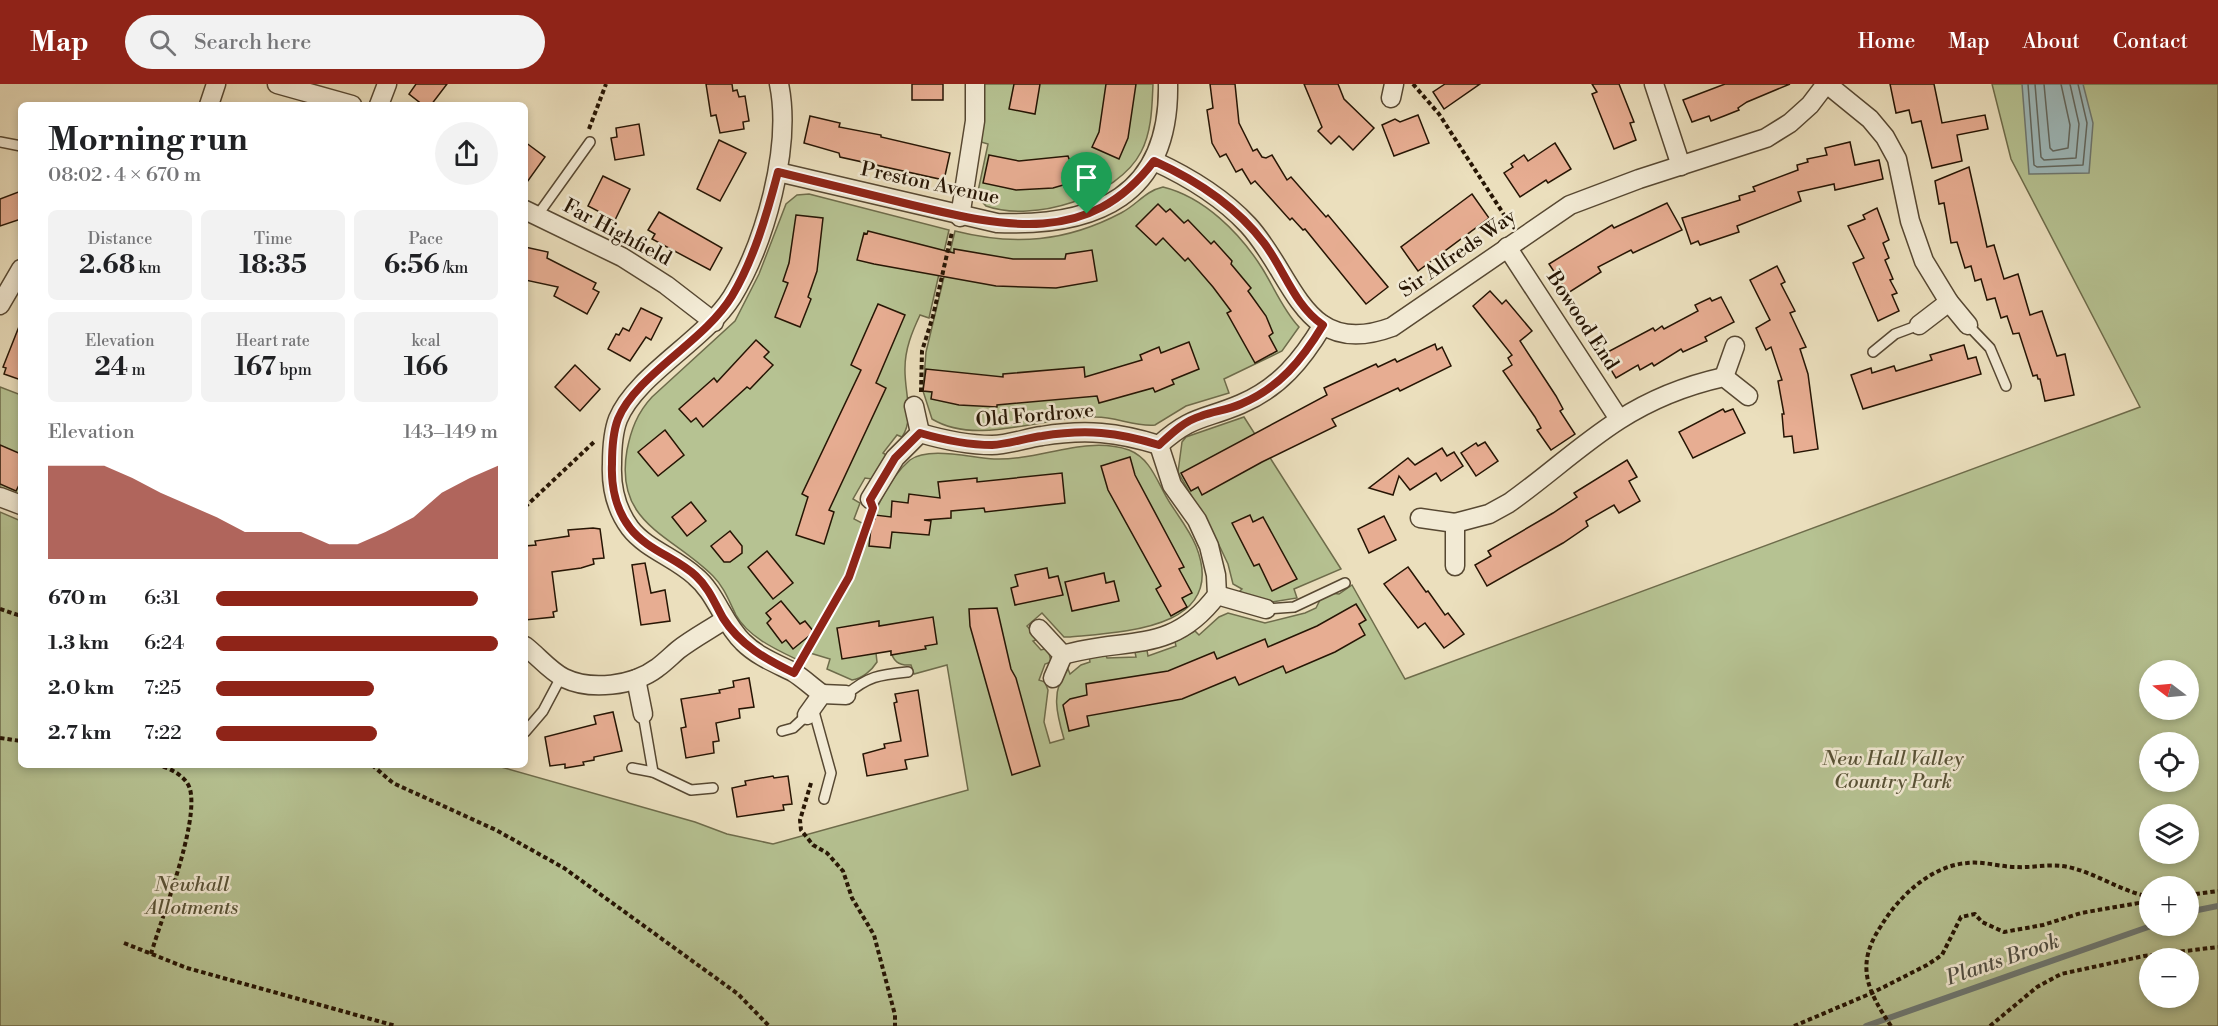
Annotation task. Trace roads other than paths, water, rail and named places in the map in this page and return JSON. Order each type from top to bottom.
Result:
[{"type":"street","points":[[209,102],[216,84]]},
{"type":"street","points":[[277,84],[341,102]]},
{"type":"street","points":[[381,102],[387,84]]},
{"type":"street","points":[[779,84],[783,113],[778,172],[767,213],[745,269],[732,296],[714,322],[631,398],[618,419],[612,451],[611,483],[619,509],[631,529],[647,543],[698,577],[724,620],[743,642],[766,659],[794,673],[814,705],[846,695]]},
{"type":"street","points":[[960,217],[975,121],[975,84]]},
{"type":"street","name":"Preston Avenue","points":[[778,172],[960,217],[997,223],[1033,225],[1087,214],[1109,205],[1127,192],[1154,161],[1165,126],[1168,84]]},
{"type":"street","points":[[1654,84],[1681,166]]},
{"type":"street","points":[[1826,84],[1870,119],[1885,137],[1897,159],[1910,221],[1924,261],[1949,302],[1968,325]]},
{"type":"street","name":"Sir Alfreds Way","points":[[1154,161],[1197,183],[1246,223],[1279,265],[1299,304],[1323,325],[1344,333],[1369,335],[1392,327],[1551,216],[1591,195],[1766,138],[1790,123],[1810,105],[1826,84]]},
{"type":"street","name":"Far Highfield","points":[[531,213],[622,257],[666,285],[714,322]]},
{"type":"street","name":"Bowood End","points":[[1514,243],[1619,419]]},
{"type":"street","points":[[0,305],[13,278]]},
{"type":"street","points":[[1919,325],[1949,302]]},
{"type":"street","points":[[1063,655],[1097,646],[1127,645],[1176,632],[1192,623],[1217,595],[1216,575],[1209,546],[1197,520],[1172,485],[1159,445],[1176,430],[1198,417],[1241,404],[1271,387],[1299,362],[1323,325]]},
{"type":"street","points":[[1724,377],[1735,346]]},
{"type":"street","points":[[1420,518],[1455,523],[1489,514],[1509,503],[1619,419],[1697,383],[1724,377]]},
{"type":"street","points":[[1724,377],[1748,396]]},
{"type":"street","points":[[870,500],[895,458],[920,433],[914,405]]},
{"type":"street","name":"Old Fordrove","points":[[920,433],[970,444],[995,445],[1069,432],[1098,432],[1123,434],[1159,445]]},
{"type":"street","points":[[0,497],[18,504]]},
{"type":"street","points":[[1455,523],[1455,566]]},
{"type":"street","points":[[1217,595],[1266,609]]},
{"type":"street","points":[[528,649],[561,677],[591,686],[636,679],[656,669],[679,649],[724,620]]},
{"type":"street","points":[[1039,629],[1063,655]]},
{"type":"street","points":[[1053,678],[1063,655]]},
{"type":"street","points":[[636,679],[643,714]]},
{"type":"lane","points":[[0,142],[18,145]]},
{"type":"lane","points":[[531,213],[590,142]]},
{"type":"lane","points":[[1873,352],[1895,334],[1919,325]]},
{"type":"lane","points":[[1968,325],[1990,348],[2006,386]]},
{"type":"lane","points":[[1266,609],[1294,607],[1345,583]]},
{"type":"lane","points":[[846,695],[862,681],[875,675],[908,672]]},
{"type":"lane","points":[[528,728],[543,711],[561,677]]},
{"type":"lane","points":[[782,730],[794,728],[814,705]]},
{"type":"lane","points":[[814,705],[831,773],[824,799]]},
{"type":"lane","points":[[643,714],[653,772]]},
{"type":"lane","points":[[632,768],[653,772],[691,790],[713,788]]},
{"type":"water","points":[[2022,84],[2083,84],[2093,123],[2089,173],[2029,174]]},
{"type":"waterway","name":"Plants Brook","points":[[2199,910],[2218,906]]},
{"type":"waterway","name":"Plants Brook","points":[[1866,1026],[2139,930]]},
{"type":"park label","name":"New Hall Valley Country Park","points":[[1893,770]]},
{"type":"park label","name":"Newhall Allotments","points":[[192,896]]}]
